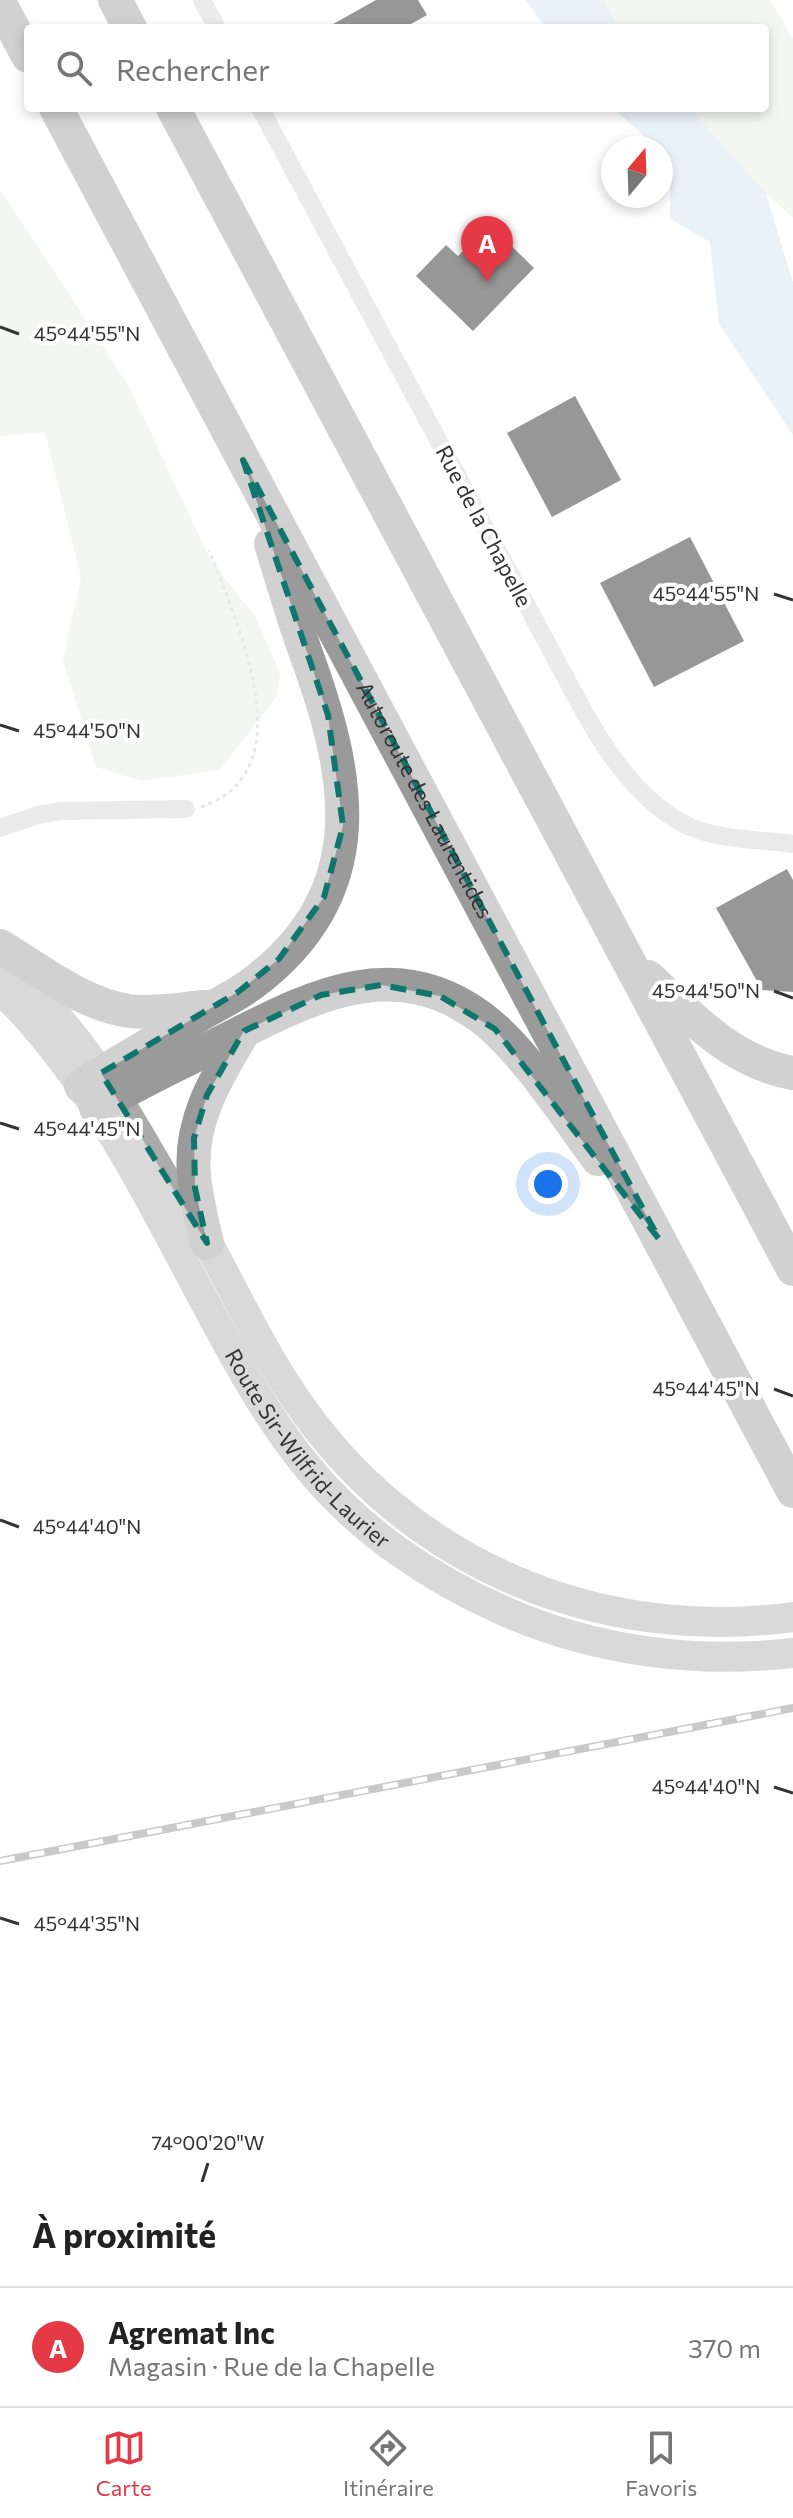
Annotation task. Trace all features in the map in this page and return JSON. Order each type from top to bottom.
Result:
[{"type":"highway","points":[[115,0],[128,24]]},
{"type":"highway","points":[[0,4],[24,49]]},
{"type":"highway","name":"Autoroute des Laurentides","points":[[58,112],[793,1491]]},
{"type":"highway","points":[[175,112],[793,1269]]},
{"type":"highway","points":[[99,1091],[213,1007],[261,976],[300,935],[331,881],[343,826],[340,772],[328,715],[243,460]]},
{"type":"highway","points":[[0,946],[77,993],[104,1005],[142,1012],[213,1007]]},
{"type":"highway","points":[[628,957],[721,1042],[759,1064],[793,1073]]},
{"type":"highway","points":[[99,1091],[244,1031],[308,1000],[354,987],[381,985],[412,988],[456,1003],[482,1018],[507,1041],[659,1239]]},
{"type":"highway","points":[[207,1243],[194,1175],[194,1138],[207,1095],[244,1031]]},
{"type":"main road","name":"Route Sir-Wilfrid-Laurier","points":[[0,957],[44,1001],[99,1091],[267,1412],[322,1484],[375,1533],[455,1587],[510,1613],[585,1639],[640,1650],[695,1656],[793,1653]]},
{"type":"main road","name":"Route Sir-Wilfrid-Laurier","points":[[0,989],[99,1091],[207,1243],[277,1369],[308,1416],[348,1463],[417,1524],[459,1552],[535,1590],[621,1615],[721,1623],[793,1617]]},
{"type":"street","points":[[202,0],[215,24]]},
{"type":"street","name":"Rue de la Chapelle","points":[[262,112],[611,756],[663,810],[688,826],[715,834],[793,844]]},
{"type":"street","points":[[0,828],[54,811],[186,809]]},
{"type":"path","points":[[186,809],[204,806],[234,787],[251,760],[257,730],[253,671],[209,550]]},
{"type":"highlighted area","points":[[243,460],[659,1239],[495,1029],[440,996],[381,985],[321,995],[244,1031],[207,1095],[194,1138],[195,1188],[207,1243],[101,1073],[238,992],[279,959],[324,897],[343,826],[328,715]]},
{"type":"shaded area","points":[[604,0],[770,0],[793,38],[793,218],[766,193],[694,112],[769,112],[769,24],[617,24]]},
{"type":"shaded area","points":[[0,189],[129,386],[209,557],[256,618],[280,673],[277,696],[220,770],[141,781],[96,767],[63,660],[81,577],[45,432],[0,436]]},
{"type":"water","points":[[526,0],[604,0],[617,24],[543,24]]},
{"type":"water","points":[[617,112],[694,112],[766,193],[793,283],[793,435],[719,324],[710,242],[670,219],[670,208],[673,208],[673,136],[644,136]]},
{"type":"building","points":[[376,0],[418,0],[427,15],[411,24],[333,24]]},
{"type":"building","points":[[489,224],[534,268],[473,331],[416,276],[446,245],[458,256]]},
{"type":"building","points":[[575,396],[621,480],[552,517],[507,433]]},
{"type":"building","points":[[690,537],[744,641],[654,687],[600,583]]},
{"type":"building","points":[[787,869],[793,880],[793,992],[762,990],[716,908]]},
{"type":"railway","points":[[0,1861],[793,1708]]},
{"type":"place","name":"Agremat Inc","points":[[487,282]]}]
